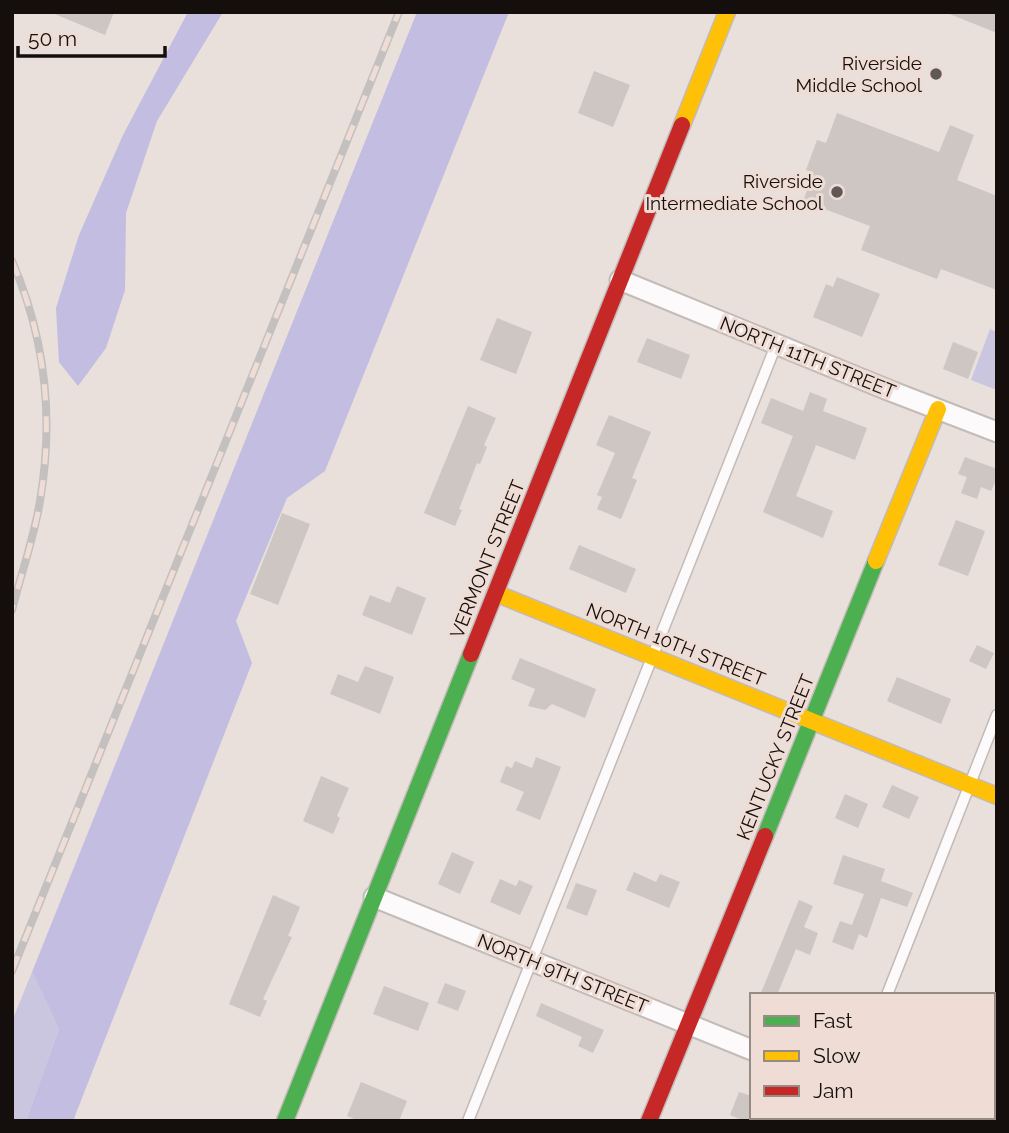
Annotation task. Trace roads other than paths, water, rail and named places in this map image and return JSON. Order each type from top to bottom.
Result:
[{"type":"street","name":"VERMONT STREET","points":[[285,1121],[727,12]]},
{"type":"street","name":"NORTH 11TH STREET","points":[[620,280],[997,432]]},
{"type":"street","name":"KENTUCKY STREET","points":[[649,1121],[938,409]]},
{"type":"street","name":"NORTH 10TH STREET","points":[[495,593],[997,796]]},
{"type":"street","name":"NORTH 9TH STREET","points":[[374,897],[750,1049]]},
{"type":"lane","points":[[468,1121],[776,345]]},
{"type":"lane","points":[[888,993],[997,715]]},
{"type":"railway","points":[[12,971],[399,12]]},
{"type":"railway","points":[[12,261],[32,319],[39,349],[46,409],[44,470],[37,515],[12,610]]},
{"type":"place","name":"Riverside Middle School","points":[[936,74]]},
{"type":"place","name":"Riverside Intermediate School","points":[[837,192]]}]
